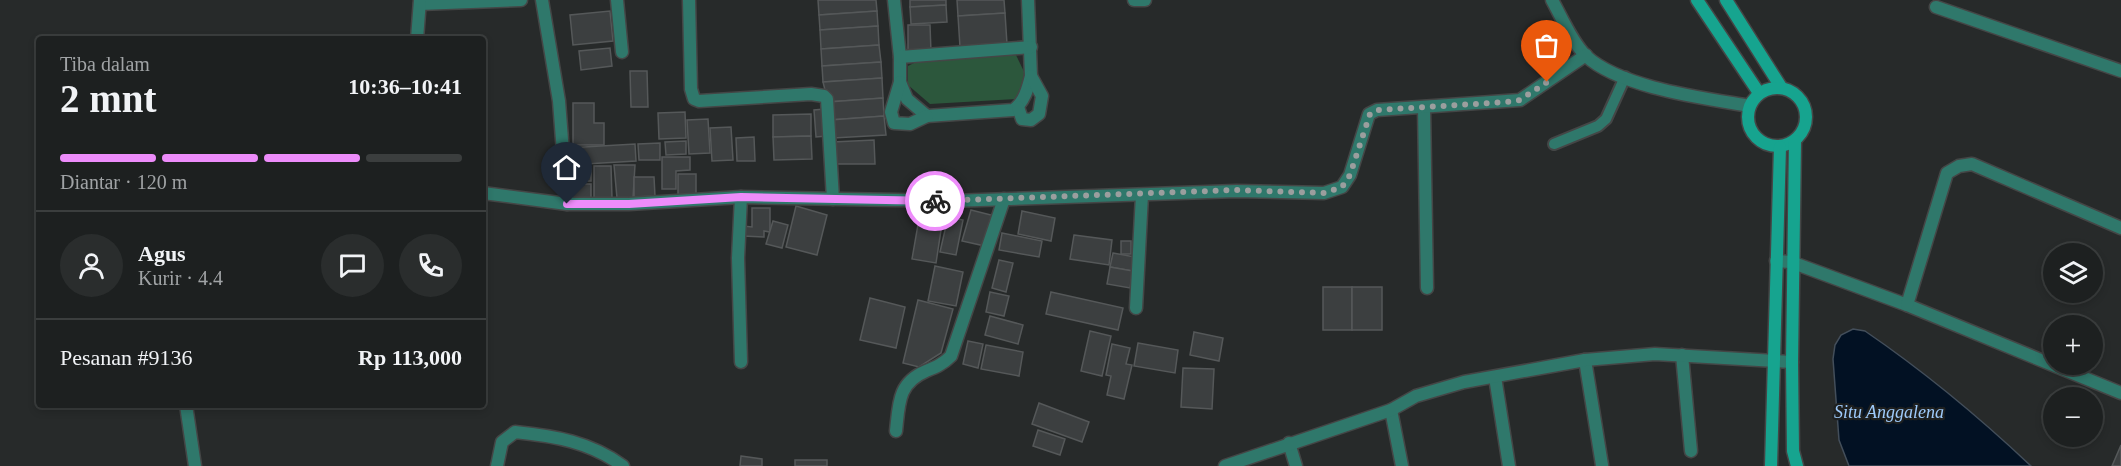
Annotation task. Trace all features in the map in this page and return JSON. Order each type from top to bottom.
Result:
[{"type":"street","points":[[417,36],[420,2],[521,0]]},
{"type":"street","points":[[542,0],[559,101],[567,204]]},
{"type":"street","points":[[617,0],[622,52]]},
{"type":"street","points":[[689,0],[691,89],[694,99],[699,101],[811,94],[824,96],[833,198]]},
{"type":"street","points":[[894,0],[900,57],[900,82],[891,112],[894,123],[910,124],[927,116],[1013,110],[1018,107],[1028,88],[1031,75],[1028,0]]},
{"type":"street","points":[[1134,0],[1145,0]]},
{"type":"street","points":[[1552,0],[1586,55],[1625,78],[1685,94],[1750,106]]},
{"type":"street","points":[[1697,0],[1759,93]]},
{"type":"street","points":[[1726,0],[1781,87],[1796,94],[1806,108],[1804,129],[1795,141],[1780,147],[1767,145],[1752,133],[1747,117],[1750,106],[1759,93],[1781,87]]},
{"type":"street","points":[[1936,7],[2121,71]]},
{"type":"street","points":[[900,57],[1031,47]]},
{"type":"street","points":[[486,193],[567,204],[629,204],[741,197],[1004,199],[1236,190],[1297,194],[1333,191],[1342,187],[1353,169],[1370,114],[1377,110],[1520,100],[1586,55]]},
{"type":"street","points":[[1018,107],[1020,117],[1027,120],[1036,117],[1041,108],[1042,96],[1031,75]]},
{"type":"street","points":[[900,82],[907,99],[927,116]]},
{"type":"street","points":[[1424,108],[1427,288]]},
{"type":"street","points":[[1795,141],[1791,262],[1793,450],[1797,466]]},
{"type":"street","points":[[1771,466],[1772,361],[1780,147]]},
{"type":"street","points":[[1907,305],[1947,173],[1959,166],[1972,164],[2121,228]]},
{"type":"street","points":[[1136,308],[1142,195]]},
{"type":"street","points":[[741,197],[738,258],[741,362]]},
{"type":"street","points":[[896,431],[902,392],[908,381],[944,363],[951,356],[1004,199]]},
{"type":"street","points":[[1776,261],[1791,262],[1907,305],[2121,393]]},
{"type":"street","points":[[1225,466],[1289,442],[1391,410],[1436,389],[1585,360],[1655,354],[1792,362]]},
{"type":"street","points":[[1682,355],[1691,451]]},
{"type":"street","points":[[1585,360],[1602,465]]},
{"type":"street","points":[[1495,377],[1509,466]]},
{"type":"street","points":[[186,408],[195,466]]},
{"type":"street","points":[[1391,410],[1402,466]]},
{"type":"street","points":[[497,466],[502,442],[515,432],[553,436],[588,445],[623,466]]},
{"type":"street","points":[[1289,442],[1296,466]]},
{"type":"lane","points":[[1554,144],[1599,126],[1610,112],[1625,78]]},
{"type":"green space","points":[[1016,55],[1028,80],[1016,99],[930,104],[908,85],[908,66],[916,62]]},
{"type":"water","name":"Situ Anggalena","points":[[1853,329],[1865,331],[1930,379],[2031,466],[1849,466],[1839,440],[1833,359],[1835,345],[1841,335]]},
{"type":"building","points":[[818,0],[876,0],[877,11],[819,15]]},
{"type":"building","points":[[910,0],[946,0],[946,5],[910,7]]},
{"type":"building","points":[[957,0],[1004,0],[1005,13],[958,16]]},
{"type":"building","points":[[946,5],[947,22],[911,24],[910,7]]},
{"type":"building","points":[[610,11],[613,41],[573,45],[570,15]]},
{"type":"building","points":[[877,11],[878,26],[820,30],[819,15]]},
{"type":"building","points":[[1005,13],[1007,44],[960,47],[958,16]]},
{"type":"building","points":[[908,25],[930,25],[931,52],[908,52]]},
{"type":"building","points":[[878,26],[879,45],[821,49],[820,30]]},
{"type":"building","points":[[879,45],[881,62],[822,66],[821,49]]},
{"type":"building","points":[[610,48],[612,66],[581,70],[579,51]]},
{"type":"building","points":[[881,62],[882,78],[823,82],[822,66]]},
{"type":"building","points":[[630,71],[647,71],[648,107],[631,107]]},
{"type":"building","points":[[882,78],[883,98],[828,102],[823,82]]},
{"type":"building","points":[[883,98],[884,116],[830,120],[828,102]]},
{"type":"building","points":[[573,103],[594,103],[594,123],[604,123],[604,145],[573,145]]},
{"type":"building","points":[[824,109],[826,136],[816,137],[814,110]]},
{"type":"building","points":[[685,112],[686,138],[659,139],[658,113]]},
{"type":"building","points":[[811,114],[811,136],[773,137],[773,115]]},
{"type":"building","points":[[884,116],[886,135],[833,138],[830,120]]},
{"type":"building","points":[[708,119],[710,153],[689,154],[687,120]]},
{"type":"building","points":[[731,127],[733,160],[712,161],[710,128]]},
{"type":"building","points":[[811,136],[812,159],[774,160],[773,137]]},
{"type":"building","points":[[754,137],[755,161],[737,161],[736,138]]},
{"type":"building","points":[[874,140],[875,164],[835,164],[833,142]]},
{"type":"building","points":[[686,141],[686,154],[666,155],[665,142]]},
{"type":"building","points":[[660,143],[660,160],[639,160],[638,144]]},
{"type":"building","points":[[635,144],[636,161],[568,165],[567,148]]},
{"type":"building","points":[[662,157],[690,157],[690,170],[676,171],[676,189],[662,189]]},
{"type":"building","points":[[614,165],[635,165],[633,198],[617,198]]},
{"type":"building","points":[[594,166],[611,166],[612,198],[594,198]]},
{"type":"building","points":[[572,167],[591,167],[591,181],[572,181]]},
{"type":"building","points":[[678,174],[696,174],[696,195],[678,195]]},
{"type":"building","points":[[634,177],[654,177],[655,196],[634,197]]},
{"type":"building","points":[[571,184],[591,184],[591,199],[570,198]]},
{"type":"building","points":[[796,206],[827,215],[817,255],[786,247]]},
{"type":"building","points":[[752,208],[770,208],[770,232],[764,231],[764,237],[743,236],[743,226],[752,227]]},
{"type":"building","points":[[971,210],[995,216],[985,246],[962,241]]},
{"type":"building","points":[[1022,211],[1055,218],[1051,241],[1018,234]]},
{"type":"building","points":[[920,213],[943,217],[936,263],[912,259]]},
{"type":"building","points":[[948,217],[963,220],[956,255],[940,252]]},
{"type":"building","points":[[773,221],[788,225],[782,248],[766,244]]},
{"type":"building","points":[[1002,233],[1042,241],[1039,257],[999,250]]},
{"type":"building","points":[[1074,235],[1112,240],[1109,265],[1070,259]]},
{"type":"building","points":[[1121,241],[1131,241],[1131,254],[1121,254]]},
{"type":"building","points":[[1113,253],[1135,257],[1133,271],[1110,267]]},
{"type":"building","points":[[999,260],[1013,263],[1006,292],[992,288]]},
{"type":"building","points":[[935,266],[963,272],[956,306],[928,301]]},
{"type":"building","points":[[1110,267],[1133,271],[1130,288],[1107,284]]},
{"type":"building","points":[[1323,287],[1352,287],[1352,330],[1323,330]]},
{"type":"building","points":[[1352,287],[1382,287],[1382,330],[1352,330]]},
{"type":"building","points":[[990,292],[1009,296],[1004,316],[986,312]]},
{"type":"building","points":[[1051,292],[1123,308],[1118,330],[1046,314]]},
{"type":"building","points":[[870,298],[905,307],[896,348],[860,340]]},
{"type":"building","points":[[918,300],[953,309],[941,353],[919,367],[903,363]]},
{"type":"building","points":[[990,316],[1023,325],[1018,344],[985,335]]},
{"type":"building","points":[[1090,331],[1111,336],[1102,376],[1081,371]]},
{"type":"building","points":[[1194,332],[1223,338],[1219,361],[1190,355]]},
{"type":"building","points":[[968,341],[983,344],[978,368],[963,364]]},
{"type":"building","points":[[1138,343],[1178,350],[1175,373],[1134,366]]},
{"type":"building","points":[[1112,344],[1130,348],[1126,364],[1132,365],[1124,399],[1107,395],[1111,376],[1106,375]]},
{"type":"building","points":[[986,345],[1023,352],[1019,376],[981,369]]},
{"type":"building","points":[[1183,368],[1214,369],[1212,409],[1181,407]]},
{"type":"building","points":[[1039,403],[1089,422],[1082,442],[1032,424]]},
{"type":"building","points":[[1038,430],[1065,439],[1060,455],[1033,446]]},
{"type":"building","points":[[2121,445],[2121,466],[2112,466]]},
{"type":"building","points":[[741,456],[762,459],[762,466],[740,466]]},
{"type":"building","points":[[795,460],[827,460],[827,466],[795,466]]},
{"type":"way so far","points":[[935,201],[1236,190],[1297,194],[1324,193],[1342,187],[1350,175],[1370,114],[1377,110],[1520,100],[1547,82]]},
{"type":"route","points":[[567,204],[629,204],[690,198],[741,197],[935,201]]}]
